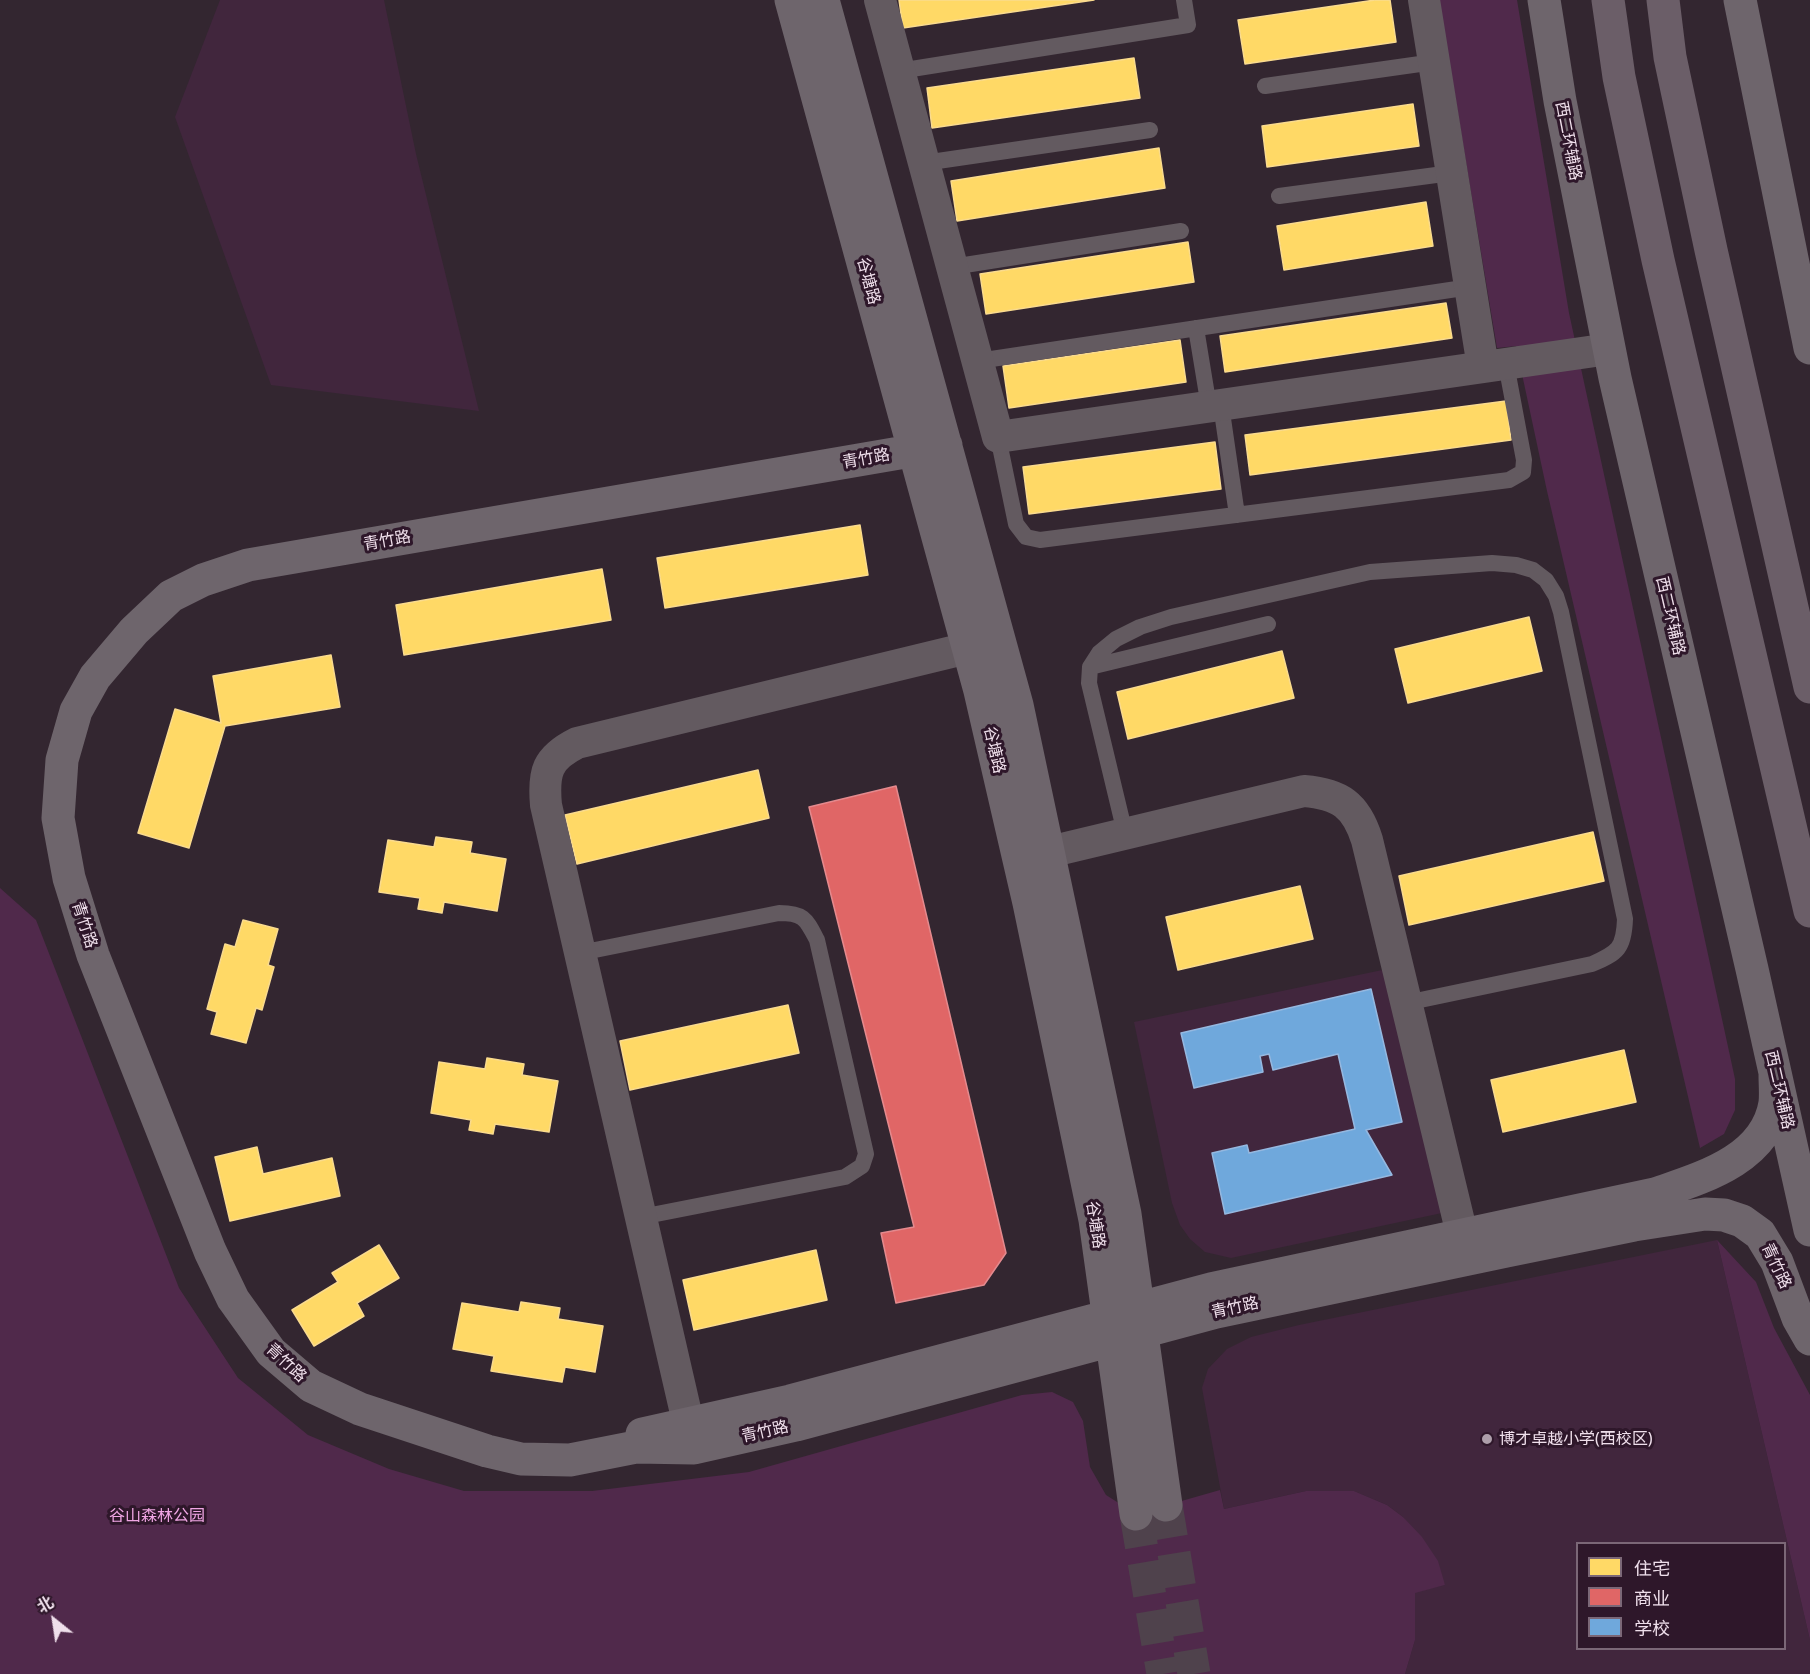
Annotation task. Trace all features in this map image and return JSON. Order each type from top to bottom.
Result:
[{"type":"highway","points":[[1608,0],[1619,77],[1658,260],[1810,911]]},
{"type":"highway","points":[[1663,0],[1670,57],[1711,250],[1810,687]]},
{"type":"street","name":"谷塘路","points":[[790,0],[968,648],[1029,903],[1095,1220],[1125,1324]]},
{"type":"street","name":"谷塘路","points":[[823,0],[1017,705],[1049,852],[1125,1214],[1125,1324],[1151,1509]]},
{"type":"street","points":[[880,0],[998,437],[1609,349]]},
{"type":"street","points":[[1424,0],[1470,287],[1494,366]]},
{"type":"street","name":"西二环辅路","points":[[1544,0],[1560,101],[1609,349],[1810,1230]]},
{"type":"street","points":[[1740,0],[1810,348]]},
{"type":"street","name":"青竹路","points":[[947,450],[248,565],[203,580],[171,596],[134,631],[95,677],[76,711],[62,760],[58,818],[69,878],[93,955],[210,1251],[232,1299],[271,1352],[311,1386],[360,1409],[521,1460],[570,1460],[691,1436],[790,1401],[1125,1324],[1216,1312],[1466,1247],[1655,1194],[1711,1175],[1733,1162],[1753,1145],[1768,1125],[1775,1103],[1775,1075]]},
{"type":"street","points":[[691,1436],[546,805],[544,784],[550,763],[562,750],[578,742],[968,648]]},
{"type":"street","points":[[1049,852],[1304,791],[1331,795],[1344,802],[1358,816],[1363,828],[1466,1247]]},
{"type":"street","name":"青竹路","points":[[1466,1247],[1634,1226],[1705,1214],[1724,1215],[1742,1221],[1760,1234],[1769,1246],[1798,1318],[1810,1339]]},
{"type":"lane","points":[[899,71],[1188,25],[1184,0]]},
{"type":"lane","points":[[1265,86],[1434,62]]},
{"type":"lane","points":[[924,163],[1150,130]]},
{"type":"lane","points":[[1279,196],[1451,172]]},
{"type":"lane","points":[[952,267],[1181,231]]},
{"type":"lane","points":[[978,361],[1470,287]]},
{"type":"lane","points":[[1196,328],[1215,406],[1237,515]]},
{"type":"lane","points":[[998,437],[1016,524],[1026,537],[1040,540],[1509,480],[1523,472],[1524,460],[1494,366]]},
{"type":"lane","points":[[1125,833],[1089,683],[1090,667],[1099,653],[1116,639],[1140,627],[1171,617],[1340,577],[1399,568],[1492,563],[1533,570],[1546,580],[1562,612],[1625,920],[1624,938],[1620,948],[1609,957],[1592,964],[1406,1003]]},
{"type":"lane","points":[[1090,667],[1268,624]]},
{"type":"lane","points":[[580,952],[779,913],[796,913],[808,922],[817,940],[864,1143],[866,1154],[862,1166],[845,1177],[641,1217]]},
{"type":"shaded area","points":[[220,0],[384,0],[416,154],[479,411],[271,385],[175,117]]},
{"type":"shaded area","points":[[1387,969],[1442,1213],[1231,1258],[1205,1252],[1190,1239],[1180,1225],[1172,1203],[1134,1022]]},
{"type":"shaded area","name":"博才卓越小学(西校区)","points":[[1717,1240],[1810,1640],[1810,1674],[1405,1674],[1415,1640],[1415,1592],[1445,1585],[1403,1517],[1387,1505],[1354,1491],[1306,1491],[1224,1509],[1202,1388],[1208,1369],[1227,1349],[1251,1337],[1299,1325]]},
{"type":"green space","points":[[1439,0],[1517,0],[1569,313],[1735,1079],[1735,1110],[1724,1134],[1700,1148],[1547,491],[1516,346],[1497,348]]},
{"type":"green space","name":"谷山森林公园","points":[[0,888],[36,920],[179,1288],[238,1378],[308,1435],[389,1469],[464,1491],[592,1491],[749,1472],[1022,1395],[1052,1392],[1073,1402],[1083,1421],[1090,1467],[1106,1495],[1136,1514],[1220,1490],[1224,1509],[1306,1491],[1354,1491],[1387,1505],[1403,1517],[1422,1537],[1438,1561],[1445,1585],[1415,1593],[1415,1640],[1405,1674],[0,1674]]},
{"type":"green space","points":[[1717,1240],[1756,1282],[1774,1328],[1810,1395],[1810,1640]]},
{"type":"building: 住宅","points":[[899,0],[1094,0],[903,28]]},
{"type":"building: 住宅","points":[[1375,0],[1390,0],[1396,42],[1245,64],[1238,20]]},
{"type":"building: 住宅","points":[[1134,58],[1140,98],[932,128],[927,88]]},
{"type":"building: 住宅","points":[[1413,104],[1419,146],[1267,167],[1262,126]]},
{"type":"building: 住宅","points":[[1159,148],[1165,188],[957,221],[951,181]]},
{"type":"building: 住宅","points":[[1426,202],[1433,246],[1284,270],[1277,226]]},
{"type":"building: 住宅","points":[[1188,242],[1194,282],[986,314],[980,274]]},
{"type":"building: 住宅","points":[[1446,303],[1452,338],[1225,372],[1220,336]]},
{"type":"building: 住宅","points":[[1180,340],[1186,382],[1009,408],[1003,366]]},
{"type":"building: 住宅","points":[[1506,401],[1511,440],[1250,475],[1245,435]]},
{"type":"building: 住宅","points":[[1215,442],[1221,489],[1029,514],[1023,467]]},
{"type":"building: 住宅","points":[[860,525],[868,575],[665,608],[657,558]]},
{"type":"building: 住宅","points":[[602,569],[611,620],[404,655],[396,605]]},
{"type":"building: 住宅","points":[[1529,617],[1542,671],[1408,703],[1395,649]]},
{"type":"building: 住宅","points":[[1282,651],[1294,698],[1128,739],[1117,692]]},
{"type":"building: 住宅","points":[[331,655],[340,707],[225,726],[189,848],[138,833],[175,709],[221,723],[213,676]]},
{"type":"building: 住宅","points":[[758,770],[769,818],[577,864],[565,815]]},
{"type":"building: 住宅","points":[[1593,832],[1604,881],[1409,925],[1399,876]]},
{"type":"building: 住宅","points":[[436,837],[472,842],[470,853],[506,859],[497,911],[444,902],[442,913],[418,909],[420,898],[379,892],[388,840],[434,847]]},
{"type":"building: 住宅","points":[[1300,886],[1313,939],[1178,970],[1166,917]]},
{"type":"building: 住宅","points":[[243,920],[278,929],[268,965],[274,967],[262,1010],[256,1008],[246,1043],[211,1034],[217,1012],[207,1009],[225,944],[235,947]]},
{"type":"building: 住宅","points":[[788,1005],[799,1053],[630,1090],[620,1041]]},
{"type":"building: 住宅","points":[[1624,1050],[1636,1102],[1503,1132],[1491,1080]]},
{"type":"building: 住宅","points":[[487,1058],[524,1064],[522,1075],[558,1081],[549,1132],[495,1124],[493,1134],[469,1130],[471,1120],[431,1113],[439,1062],[485,1069]]},
{"type":"building: 住宅","points":[[257,1147],[263,1174],[332,1158],[340,1196],[230,1221],[215,1157]]},
{"type":"building: 住宅","points":[[379,1245],[399,1278],[357,1303],[364,1316],[314,1346],[292,1310],[338,1282],[332,1273]]},
{"type":"building: 住宅","points":[[816,1250],[827,1300],[694,1330],[683,1280]]},
{"type":"building: 住宅","points":[[521,1302],[560,1308],[558,1319],[603,1326],[595,1372],[565,1367],[562,1382],[491,1371],[494,1356],[453,1349],[462,1303],[519,1312]]},
{"type":"building: 商业","points":[[896,786],[1006,1253],[984,1285],[896,1303],[881,1233],[914,1227],[809,807]]},
{"type":"building: 学校","points":[[1371,989],[1402,1122],[1366,1130],[1392,1175],[1225,1214],[1212,1153],[1247,1145],[1249,1153],[1355,1129],[1338,1054],[1273,1070],[1269,1054],[1260,1056],[1263,1072],[1194,1088],[1181,1033]]},
{"type":"tunnel","points":[[1166,1505],[1194,1674]]},
{"type":"tunnel","points":[[1136,1514],[1163,1674]]},
{"type":"place","name":"博才卓越小学(西校区)","points":[[1487,1439]]}]
